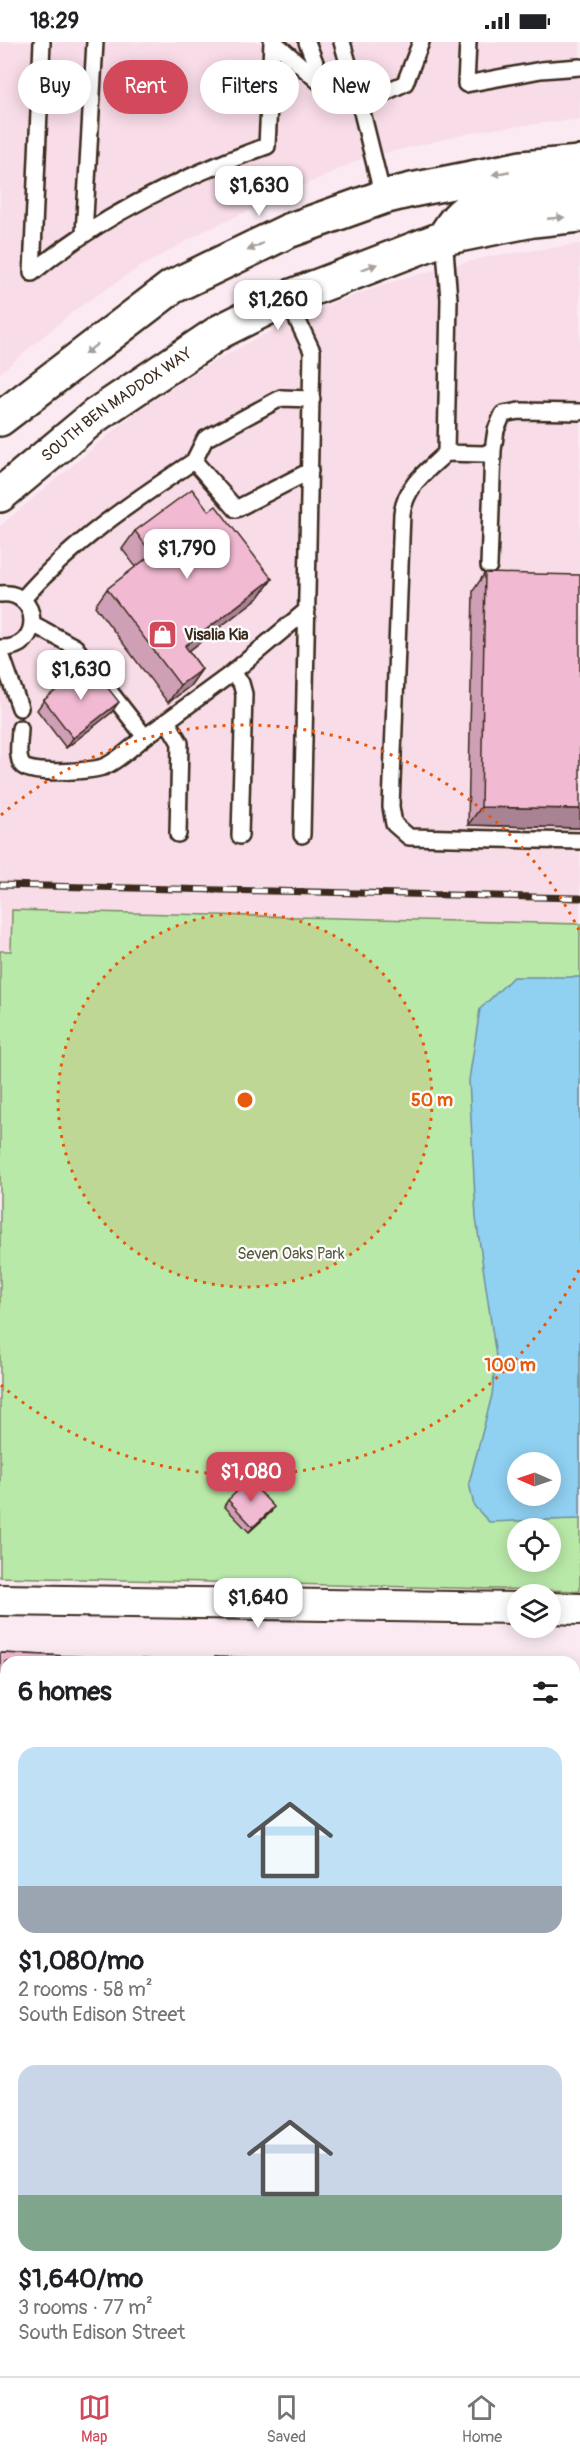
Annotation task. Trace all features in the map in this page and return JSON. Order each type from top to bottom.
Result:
[{"type":"main road","points":[[0,419],[172,287],[288,231],[382,197],[522,168],[580,163]]},
{"type":"main road","points":[[444,238],[454,221],[464,211],[477,204],[580,190]]},
{"type":"main road","name":"SOUTH BEN MADDOX WAY","points":[[0,495],[96,415],[221,332],[287,298],[444,238],[533,220],[580,215]]},
{"type":"street","points":[[0,1600],[507,1608]]},
{"type":"street","points":[[561,1608],[580,1609]]},
{"type":"lane","points":[[42,42],[32,273],[63,247],[153,195],[226,160],[267,146],[273,42]]},
{"type":"lane","points":[[84,234],[95,42]]},
{"type":"lane","points":[[273,42],[311,75]]},
{"type":"lane","points":[[308,42],[315,60]]},
{"type":"lane","points":[[342,42],[347,60]]},
{"type":"lane","points":[[391,90],[405,83],[421,42]]},
{"type":"lane","points":[[468,42],[466,84],[541,70],[580,67]]},
{"type":"lane","points":[[362,114],[382,197]]},
{"type":"lane","points":[[444,238],[449,299],[446,453],[412,486],[405,498],[402,513],[391,807],[394,824],[409,837],[580,841]]},
{"type":"lane","points":[[287,298],[312,351],[303,835]]},
{"type":"lane","points":[[22,600],[47,570],[118,512],[194,461],[205,439],[281,399],[312,399]]},
{"type":"lane","points":[[489,566],[493,450],[496,430],[503,414],[519,411],[580,411]]},
{"type":"lane","points":[[446,453],[484,454],[493,450]]},
{"type":"lane","points":[[194,461],[236,509],[310,471]]},
{"type":"lane","points":[[0,594],[14,595],[22,600],[28,606],[33,624],[25,640],[9,649],[0,650],[20,708]]},
{"type":"lane","points":[[20,728],[20,760],[23,767],[33,771],[82,770],[105,766],[232,673],[307,610]]},
{"type":"lane","points":[[33,624],[75,647],[145,737]]},
{"type":"lane","points":[[232,673],[241,683],[244,694],[240,836]]},
{"type":"lane","points":[[167,721],[180,743],[178,834]]},
{"type":"shaded area","points":[[0,42],[580,42],[580,119],[484,130],[363,158],[202,232],[135,270],[76,309],[0,373]]},
{"type":"shaded area","points":[[580,244],[580,924],[12,910],[0,1290],[0,526],[135,413],[196,372],[255,339],[332,303],[405,278],[491,256]]},
{"type":"green space","name":"Seven Oaks Park","points":[[12,910],[580,924],[580,1591],[561,1591],[561,1584],[507,1584],[507,1589],[0,1577],[0,951],[11,951]]},
{"type":"water","points":[[513,977],[580,977],[580,1519],[507,1518],[507,1521],[489,1522],[474,1506],[469,1483],[492,1395],[496,1357],[476,1218],[469,1080],[480,1009]]},
{"type":"building","name":"Visalia Kia","points":[[192,489],[209,511],[216,506],[272,579],[185,646],[202,669],[180,685],[107,589],[152,554],[135,531]]},
{"type":"building","points":[[485,573],[580,575],[580,809],[481,807]]},
{"type":"building","points":[[89,664],[119,702],[73,738],[44,700]]},
{"type":"building","points":[[249,1480],[274,1507],[253,1527],[228,1500]]},
{"type":"building","points":[[0,1653],[67,1656],[0,1656]]},
{"type":"railway","points":[[0,885],[580,898]]},
{"type":"place","name":"Visalia Kia","points":[[163,635]]}]
